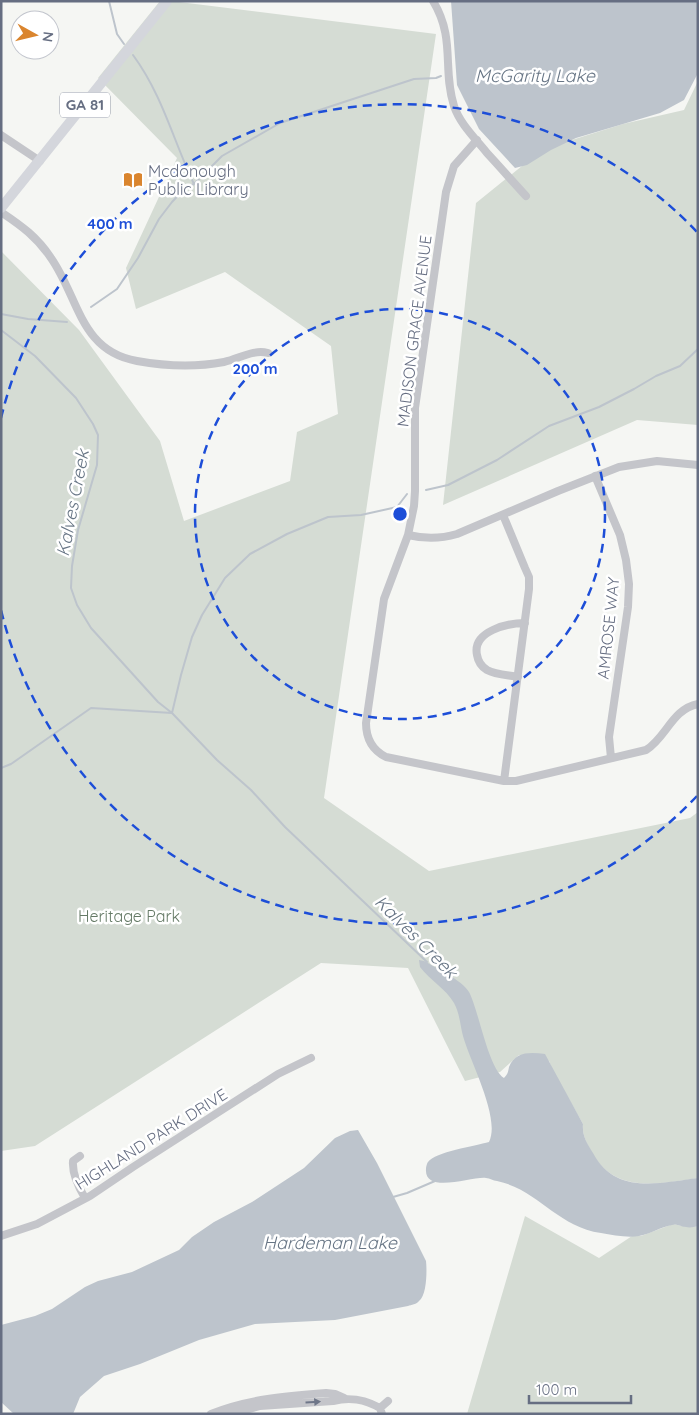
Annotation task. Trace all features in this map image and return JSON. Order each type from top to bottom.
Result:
[{"type":"main road","name":"GA 81","points":[[1,208],[167,1]]},
{"type":"street","points":[[433,1],[442,18],[448,39],[450,82],[454,106],[462,123],[526,196]]},
{"type":"street","points":[[1,135],[40,161]]},
{"type":"street","name":"MADISON GRACE AVENUE","points":[[477,140],[454,166],[446,192],[415,408],[414,506],[408,535],[384,599],[366,723],[368,740],[378,753],[386,757],[504,781],[525,779],[640,752],[651,747],[681,711],[698,704]]},
{"type":"street","points":[[1,212],[25,227],[38,241],[63,278],[81,320],[89,332],[114,354],[136,361],[193,366],[224,362],[258,352],[268,353]]},
{"type":"street","points":[[408,535],[428,538],[448,537],[619,467],[666,461],[698,465]]},
{"type":"street","name":"AMROSE WAY","points":[[595,476],[620,535],[629,584],[628,607],[609,737],[611,758]]},
{"type":"street","points":[[502,514],[529,577],[525,623],[504,781]]},
{"type":"street","points":[[518,676],[487,670],[479,663],[476,649],[480,640],[489,632],[510,624],[525,623]]},
{"type":"street","name":"HIGHLAND PARK DRIVE","points":[[1,1236],[37,1224],[85,1198],[278,1074],[311,1058]]},
{"type":"street","points":[[80,1156],[74,1161],[72,1169],[85,1198]]},
{"type":"street","points":[[230,1414],[326,1393],[364,1401],[381,1411],[388,1400]]},
{"type":"street","points":[[211,1414],[235,1405],[251,1408]]},
{"type":"green space","name":"Heritage Park","points":[[160,1],[436,34],[324,798],[429,871],[690,818],[698,812],[698,1178],[653,1184],[625,1181],[613,1175],[602,1166],[592,1153],[584,1136],[583,1124],[549,1061],[519,1055],[500,1072],[465,1081],[408,968],[321,963],[35,1146],[1,1151],[1,251],[79,330],[160,441],[184,521],[290,481],[297,432],[338,414],[331,346],[225,272],[136,309],[126,268],[177,158],[98,78]]},
{"type":"green space","points":[[698,81],[698,425],[637,420],[443,505],[476,203],[543,149],[623,124],[684,110]]},
{"type":"green space","points":[[525,1216],[599,1258],[632,1236],[641,1236],[673,1224],[687,1227],[698,1226],[698,1414],[467,1414]]},
{"type":"water","name":"McGarity Lake","points":[[451,1],[698,1],[698,73],[684,100],[660,113],[576,138],[551,150],[527,165],[515,168],[479,129],[457,85]]},
{"type":"water","points":[[419,960],[455,979],[469,992],[493,1063],[504,1078],[512,1062],[519,1055],[529,1053],[545,1054],[583,1124],[584,1136],[589,1146],[602,1166],[613,1175],[626,1181],[639,1183],[698,1178],[698,1226],[684,1227],[674,1225],[634,1237],[601,1233],[572,1223],[525,1192],[512,1186],[487,1178],[441,1183],[427,1177],[427,1165],[432,1158],[447,1152],[489,1142],[492,1132],[488,1105],[463,1036],[456,1007],[447,993],[420,967]]},
{"type":"water","name":"Hardeman Lake","points":[[358,1130],[377,1163],[426,1261],[425,1288],[422,1298],[418,1302],[408,1306],[335,1320],[255,1324],[199,1340],[140,1364],[104,1376],[80,1397],[73,1414],[14,1414],[1,1402],[1,1325],[35,1316],[52,1309],[85,1287],[98,1281],[132,1272],[179,1250],[192,1237],[214,1222],[252,1202],[304,1168],[335,1138],[350,1131]]},
{"type":"waterway","points":[[109,1],[117,34],[124,44]]},
{"type":"waterway","points":[[133,55],[160,102],[194,184]]},
{"type":"waterway","points":[[91,307],[117,289],[138,258],[159,219],[172,202],[185,188],[194,184],[222,156],[280,123],[414,79],[441,76]]},
{"type":"waterway","points":[[1,314],[28,319],[67,322]]},
{"type":"waterway","name":"Kalves Creek","points":[[1,330],[35,356],[76,398],[98,435],[97,465],[78,530],[72,566],[71,588],[77,605],[91,628],[158,702],[172,713],[217,760],[251,790],[285,827],[427,962]]},
{"type":"waterway","points":[[426,490],[448,485],[497,460],[549,426],[599,407],[656,376],[680,366],[698,349]]},
{"type":"waterway","points":[[172,713],[192,637],[202,615],[225,578],[250,554],[287,534],[328,517],[361,515],[397,507],[407,494]]},
{"type":"waterway","name":"Kalves Creek","points":[[1,768],[11,764],[91,708],[172,713]]},
{"type":"waterway","points":[[393,1197],[435,1181]]},
{"type":"place","name":"Mcdonough Public Library","points":[[133,180]]}]
